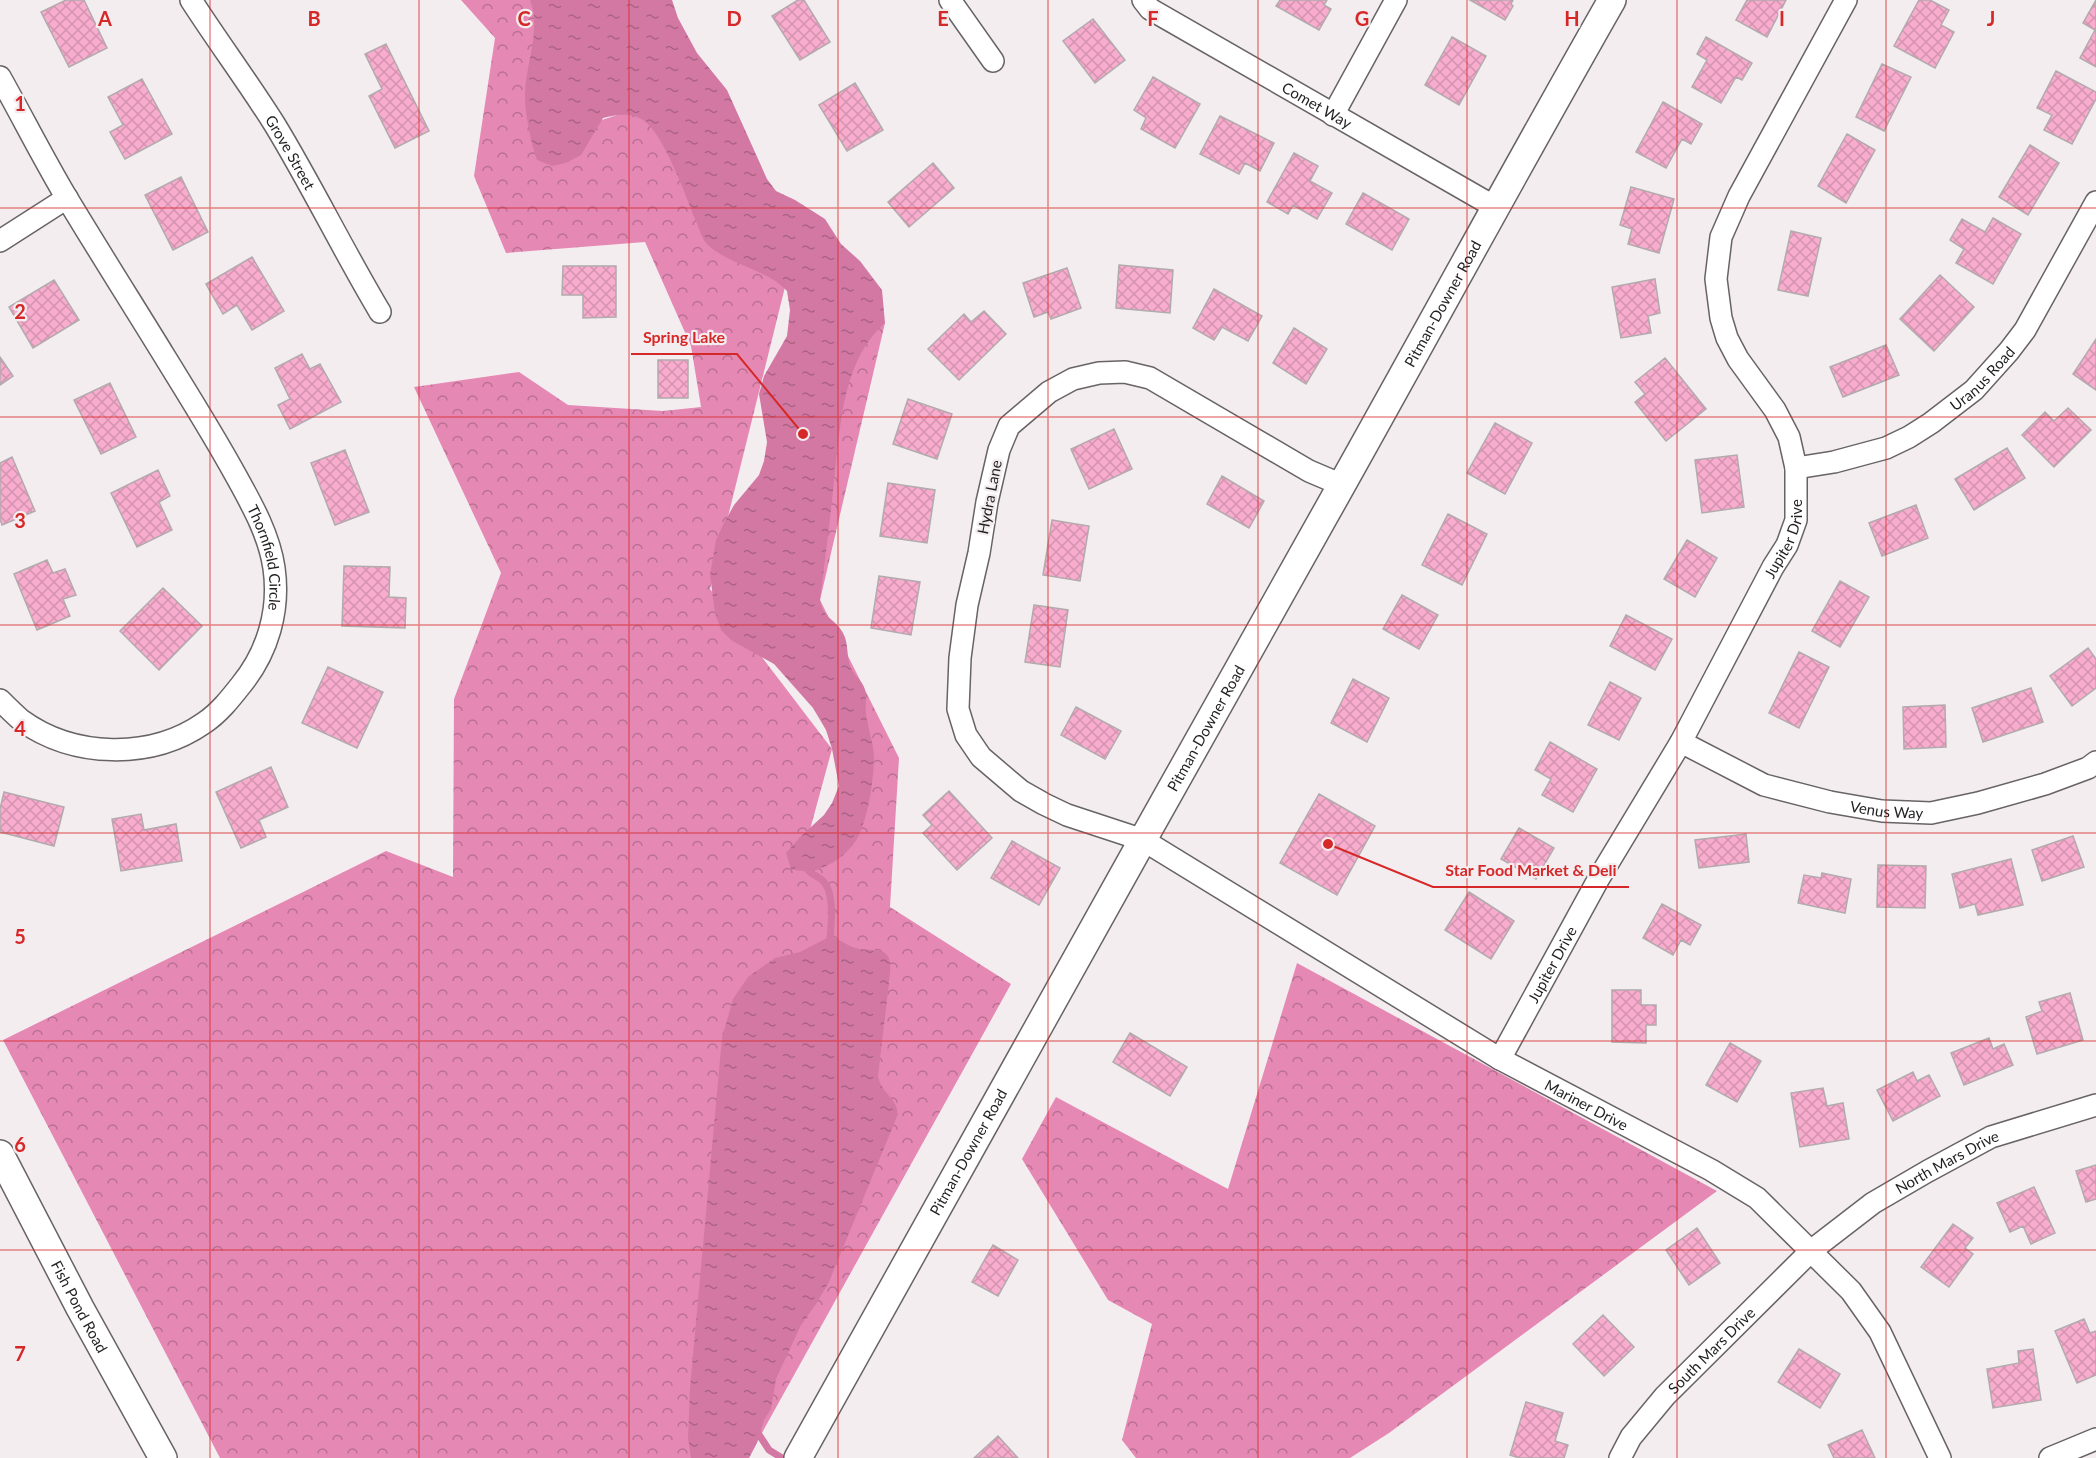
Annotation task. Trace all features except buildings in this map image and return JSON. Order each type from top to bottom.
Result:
[{"type":"street","name":"Grove Street","points":[[190,0],[276,126],[380,312]]},
{"type":"street","points":[[950,0],[993,61]]},
{"type":"street","name":"Comet Way","points":[[1143,0],[1150,9],[1495,207]]},
{"type":"street","points":[[1333,115],[1396,0]]},
{"type":"street","name":"Pitman-Downer Road","points":[[800,1455],[1612,0]]},
{"type":"street","name":"Jupiter Drive","points":[[1500,1059],[1599,878],[1681,742],[1773,567],[1787,545],[1796,520],[1796,468],[1789,437],[1775,410],[1738,359],[1727,338],[1721,318],[1716,279],[1721,237],[1739,196],[1846,0]]},
{"type":"street","name":"Thornfield Circle","points":[[0,77],[67,198],[214,436],[253,507],[274,566],[276,590],[270,633],[261,656],[235,694],[219,712],[203,724],[173,738],[135,749],[115,751],[90,748],[66,742],[42,732],[21,720],[0,700]]},
{"type":"street","points":[[0,241],[67,198]]},
{"type":"street","name":"Uranus Road","points":[[1796,468],[1834,462],[1886,448],[1931,423],[1974,390],[2025,330],[2096,202]]},
{"type":"street","name":"Hydra Lane","points":[[1143,840],[1067,815],[1021,791],[981,757],[966,735],[958,709],[962,631],[979,553],[987,502],[999,450],[1009,426],[1049,392],[1073,379],[1099,373],[1125,372],[1150,378],[1310,471],[1342,485]]},
{"type":"street","name":"Venus Way","points":[[1681,742],[1764,785],[1882,811],[1931,813],[1978,803],[2045,784],[2088,768],[2096,762]]},
{"type":"street","name":"Mariner Drive","points":[[1143,840],[1500,1059],[1735,1183],[1757,1198],[1851,1291],[1880,1332],[1940,1458]]},
{"type":"street","name":"North Mars Drive","points":[[1812,1250],[1873,1203],[1991,1137],[2096,1105]]},
{"type":"street","name":"Fish Pond Road","points":[[0,1154],[80,1308],[163,1458]]},
{"type":"street","name":"South Mars Drive","points":[[1620,1458],[1631,1437],[1665,1396],[1812,1250]]},
{"type":"street","points":[[2050,1458],[2096,1439]]},
{"type":"green space","points":[[461,0],[539,0],[541,139],[643,107],[786,283],[710,589],[832,749],[799,870],[858,836],[786,568],[841,244],[885,323],[820,600],[899,758],[890,907],[1011,984],[748,1458],[220,1458],[3,1040],[386,851],[453,877],[454,699],[501,573],[414,387],[519,372],[568,405],[663,411],[701,407],[691,346],[645,242],[506,253],[474,176],[495,38]]},
{"type":"green space","points":[[1297,963],[1717,1191],[1389,1433],[1350,1458],[1136,1458],[1122,1440],[1152,1324],[1108,1300],[1022,1159],[1056,1097],[1228,1189]]},
{"type":"water","points":[[530,0],[672,0],[678,18],[697,53],[727,90],[767,179],[776,191],[825,219],[841,244],[860,261],[882,290],[885,323],[870,339],[859,357],[846,396],[820,600],[826,615],[843,633],[851,668],[865,690],[866,714],[874,753],[873,778],[868,807],[854,844],[839,858],[821,868],[801,871],[791,869],[786,853],[824,815],[839,786],[826,730],[813,708],[774,664],[731,640],[721,630],[715,613],[710,575],[716,540],[724,523],[734,505],[759,475],[764,461],[767,442],[759,394],[764,376],[787,336],[790,310],[787,291],[769,277],[727,258],[706,243],[659,138],[651,127],[638,117],[618,115],[603,118],[581,155],[566,163],[552,166],[537,160],[525,104],[534,36]]},
{"type":"water","points":[[829,937],[855,948],[881,951],[889,958],[890,974],[878,1076],[882,1087],[897,1108],[898,1114],[829,1282],[801,1325],[776,1379],[771,1409],[764,1420],[757,1443],[749,1458],[691,1458],[688,1437],[690,1388],[722,1038],[733,999],[748,977],[775,958],[800,952]]},
{"type":"waterway","points":[[804,864],[810,872],[822,880],[829,893],[832,912],[829,947]]},
{"type":"waterway","points":[[756,1430],[769,1450],[782,1458]]},
{"type":"place","name":"Spring Lake","points":[[803,434]]},
{"type":"place","name":"Star Food Market & Deli","points":[[1328,844]]}]
